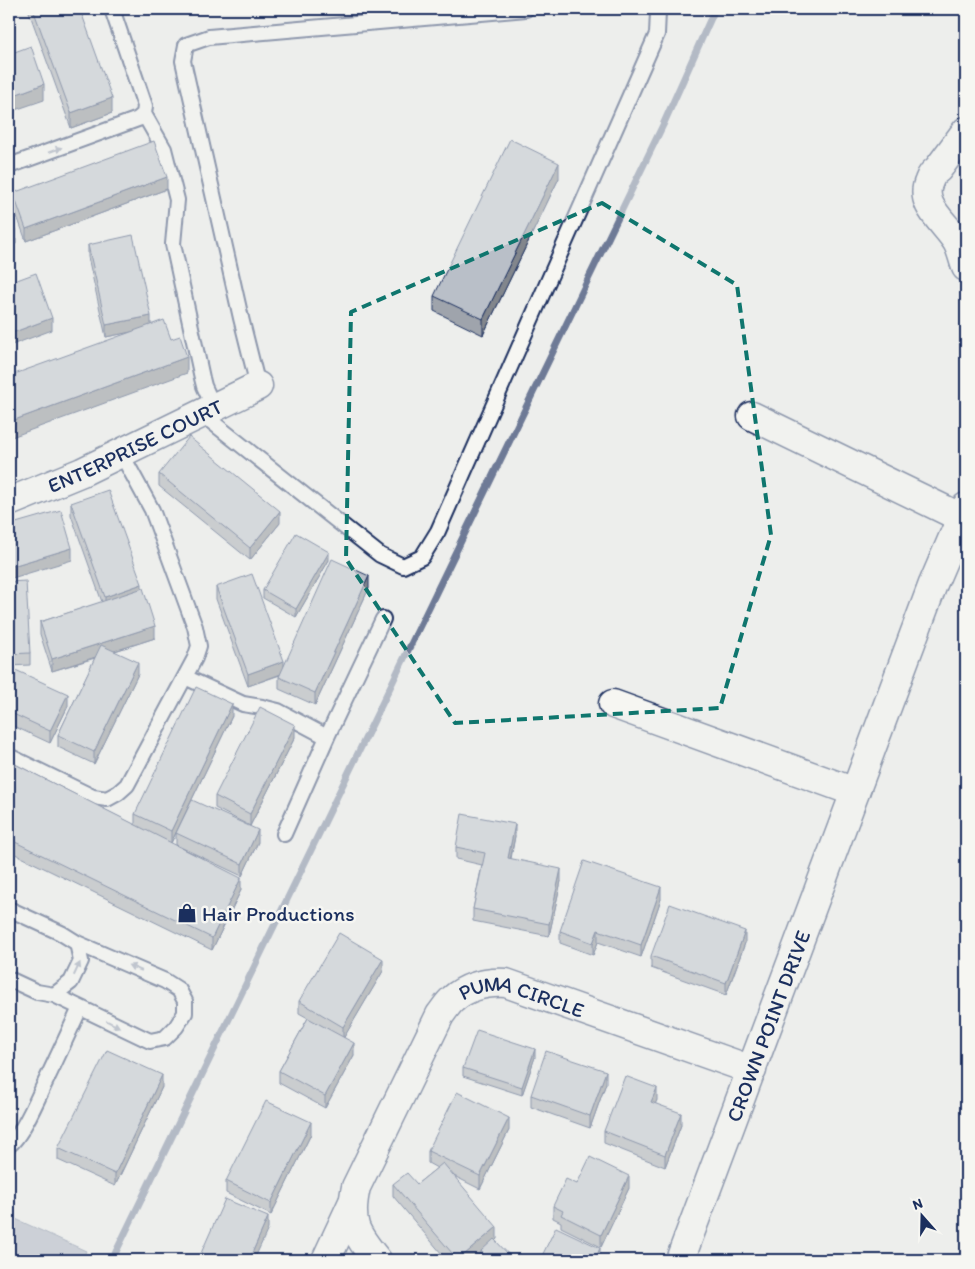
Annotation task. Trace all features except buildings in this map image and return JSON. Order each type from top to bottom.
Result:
[{"type":"street","points":[[966,130],[938,169],[932,173],[926,186],[927,199],[932,210],[957,242],[966,267]]},
{"type":"street","name":"ENTERPRISE COURT","points":[[9,502],[82,472],[258,386]]},
{"type":"street","name":"CROWN POINT DRIVE","points":[[680,1260],[933,584],[965,515],[752,416]]},
{"type":"street","points":[[614,704],[856,792]]},
{"type":"street","name":"PUMA CIRCLE","points":[[326,1260],[352,1204],[356,1187],[440,1015],[452,999],[474,986],[493,982],[506,983],[752,1070]]},
{"type":"street","name":"PUMA CIRCLE","points":[[352,1204],[354,1222],[360,1239],[377,1260]]},
{"type":"lane","points":[[112,9],[145,106],[144,114],[164,149],[177,200],[173,244],[208,411],[380,555],[403,566],[422,557],[438,531],[657,34],[658,12],[655,9]]},
{"type":"lane","points":[[258,386],[238,308],[182,60],[186,45],[209,38],[526,9]]},
{"type":"lane","points":[[9,166],[138,119],[144,114]]},
{"type":"lane","points":[[9,756],[93,797],[107,800],[127,785],[195,658],[199,646],[194,627],[152,510],[121,453]]},
{"type":"lane","points":[[284,834],[327,737],[383,619]]},
{"type":"lane","points":[[185,677],[243,704],[278,711],[327,737]]},
{"type":"lane","points":[[9,909],[61,933],[77,943],[165,981],[179,990],[185,1002],[185,1013],[176,1027],[165,1038],[150,1041],[54,995],[37,992],[9,979]]},
{"type":"lane","points":[[54,995],[71,982],[81,961],[77,943]]},
{"type":"lane","points":[[9,1145],[12,1144],[31,1112],[80,1008]]},
{"type":"highlighted area","points":[[602,203],[737,285],[771,535],[720,708],[455,723],[346,559],[351,312]]},
{"type":"water","points":[[9,1216],[86,1251],[82,1260],[9,1260]]},
{"type":"waterway","points":[[112,1260],[663,125],[715,9]]},
{"type":"place","name":"Hair Productions","points":[[187,913]]}]
